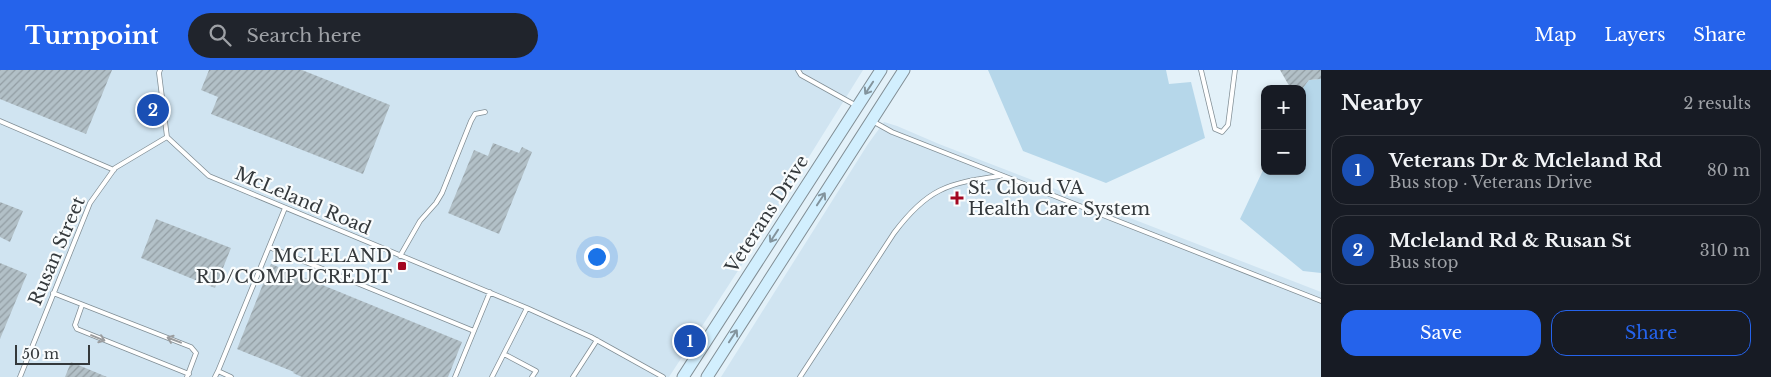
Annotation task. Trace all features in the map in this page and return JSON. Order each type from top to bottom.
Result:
[{"type":"main road","name":"Veterans Drive","points":[[683,377],[881,70]]},
{"type":"main road","points":[[707,377],[904,70]]},
{"type":"lane","points":[[160,70],[167,137]]},
{"type":"lane","points":[[798,70],[800,75],[857,106]]},
{"type":"lane","points":[[1201,70],[1215,130],[1222,132],[1228,125],[1235,70]]},
{"type":"lane","points":[[400,256],[420,221],[442,193],[471,121],[476,114],[485,112]]},
{"type":"lane","points":[[872,121],[892,132],[1321,301]]},
{"type":"lane","points":[[0,122],[114,170]]},
{"type":"lane","name":"Rusan Street","points":[[20,377],[90,203],[114,170],[167,137]]},
{"type":"lane","name":"McLeland Road","points":[[167,137],[209,176],[527,308],[597,340],[664,377]]},
{"type":"lane","points":[[800,377],[909,213],[927,196],[945,188],[981,178],[1002,176]]},
{"type":"lane","points":[[215,377],[285,208]]},
{"type":"lane","points":[[269,247],[474,331]]},
{"type":"lane","points":[[455,377],[490,292]]},
{"type":"lane","points":[[53,293],[191,347],[196,353],[188,375],[77,329],[75,324],[82,305]]},
{"type":"lane","points":[[492,377],[527,308]]},
{"type":"lane","points":[[573,377],[597,340]]},
{"type":"lane","points":[[504,354],[536,371],[532,377]]},
{"type":"lane","points":[[218,371],[231,377]]},
{"type":"shaded area","points":[[0,70],[863,70],[743,263],[669,377],[0,377]]},
{"type":"shaded area","points":[[988,70],[1166,70],[1169,84],[1191,82],[1205,138],[1106,183],[1023,151]]},
{"type":"shaded area","points":[[1321,79],[1321,273],[1303,271],[1240,219],[1261,174],[1306,175],[1305,85],[1309,80]]},
{"type":"shaded area","name":"St. Cloud VA Health Care System","points":[[884,122],[1321,292],[1321,377],[721,377],[868,144]]},
{"type":"building","points":[[0,70],[112,70],[86,134],[0,99]]},
{"type":"building","points":[[209,70],[302,70],[390,105],[363,174],[211,114],[218,97],[201,90]]},
{"type":"building","points":[[1280,70],[1321,70],[1321,79],[1309,80],[1305,85],[1289,85]]},
{"type":"building","points":[[493,143],[519,153],[522,147],[532,152],[499,234],[448,213],[474,150],[488,156]]},
{"type":"building","points":[[0,202],[23,211],[10,242],[0,237]]},
{"type":"building","points":[[156,219],[231,248],[215,288],[141,258]]},
{"type":"building","points":[[0,263],[27,274],[0,339]]},
{"type":"building","points":[[271,264],[462,342],[448,377],[302,377],[237,349]]},
{"type":"building","points":[[71,362],[107,377],[65,377]]},
{"type":"place","name":"Mcleland Rd & Rusan St","points":[[153,110]]},
{"type":"place","name":"St. Cloud VA Health Care System","points":[[957,198]]},
{"type":"place","name":"MCLELAND RD/COMPUCREDIT","points":[[402,266]]},
{"type":"place","name":"Veterans Dr & Mcleland Rd","points":[[690,341]]}]
